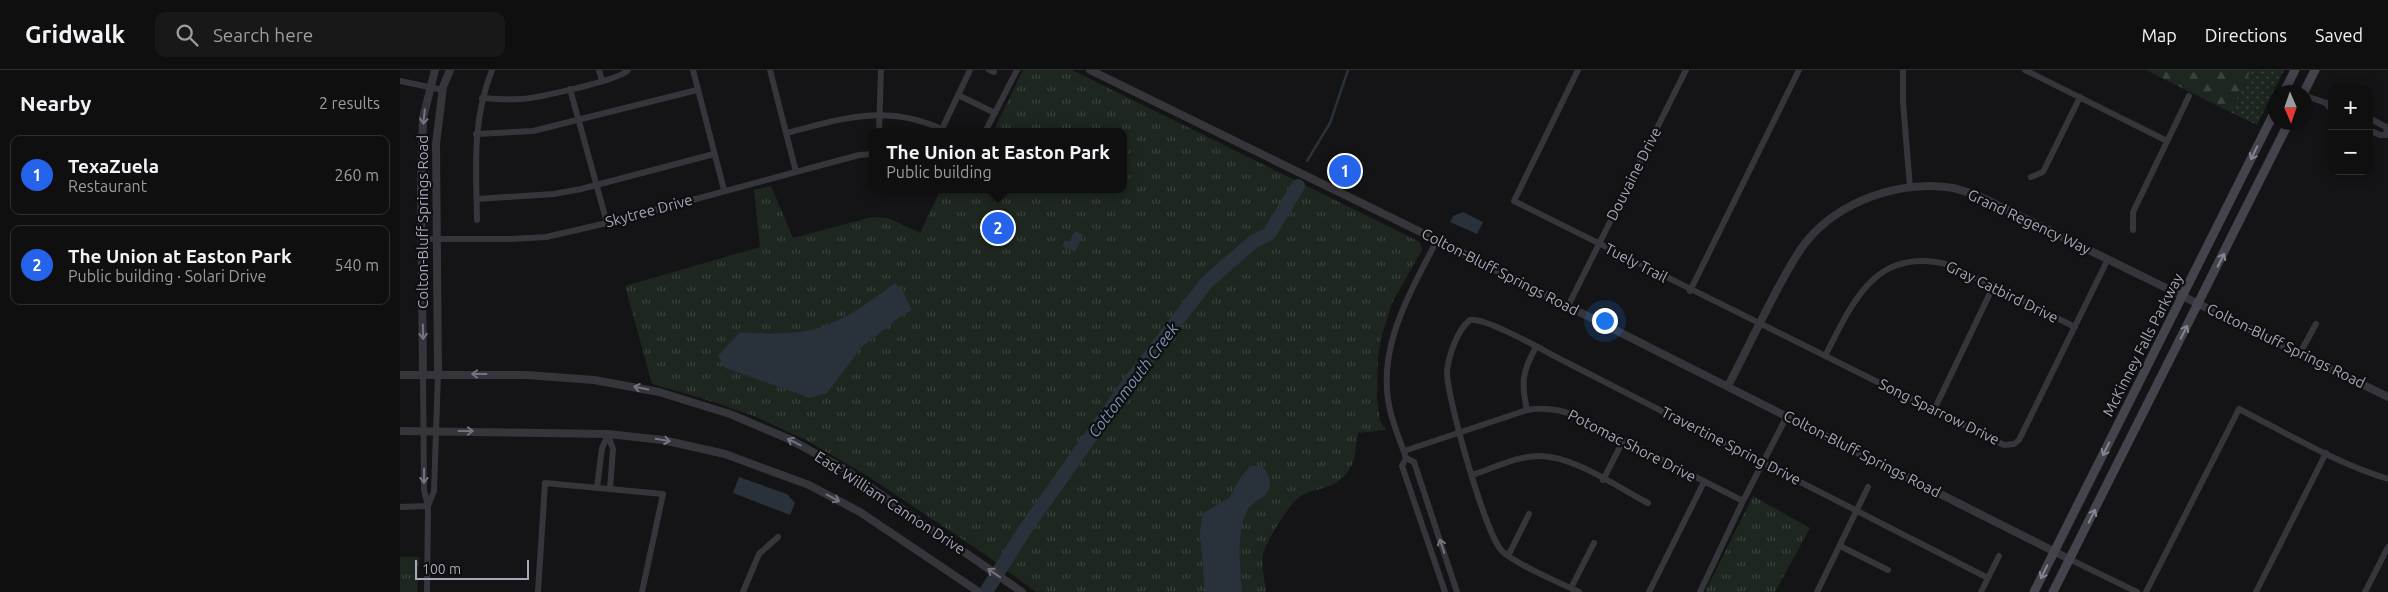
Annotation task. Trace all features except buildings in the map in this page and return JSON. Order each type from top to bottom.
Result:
[{"type":"main road","points":[[2288,85],[2295,70]]},
{"type":"main road","points":[[2309,85],[2316,70]]},
{"type":"main road","name":"McKinney Falls Parkway","points":[[2034,592],[2268,125]]},
{"type":"main road","name":"McKinney Falls Parkway","points":[[2053,592],[2285,130]]},
{"type":"street","name":"Colton-Bluff Springs Road","points":[[423,375],[423,118],[434,70]]},
{"type":"street","name":"Colton-Bluff Springs Road","points":[[438,374],[436,144],[443,90],[450,70]]},
{"type":"street","points":[[477,220],[476,134],[482,98],[492,70]]},
{"type":"street","points":[[599,70],[602,80]]},
{"type":"street","points":[[482,98],[521,99],[570,89],[626,74],[628,70]]},
{"type":"street","points":[[693,70],[724,190]]},
{"type":"street","points":[[770,70],[796,172]]},
{"type":"street","points":[[879,128],[881,70]]},
{"type":"street","points":[[946,128],[970,70]]},
{"type":"street","points":[[987,128],[1017,70]]},
{"type":"street","name":"Colton-Bluff Springs Road","points":[[1090,70],[1437,240],[2070,559]]},
{"type":"street","name":"Tuely Trail","points":[[1578,70],[1514,202],[1759,324]]},
{"type":"street","name":"Douvaine Drive","points":[[1568,306],[1686,70]]},
{"type":"street","points":[[1690,291],[1800,70]]},
{"type":"street","points":[[1903,70],[1903,102],[1910,188]]},
{"type":"street","points":[[2026,70],[2167,141]]},
{"type":"street","points":[[400,81],[443,90]]},
{"type":"street","points":[[570,89],[607,222]]},
{"type":"street","points":[[476,134],[534,131],[698,90]]},
{"type":"street","points":[[958,95],[995,112]]},
{"type":"street","points":[[2133,230],[2133,212],[2189,96]]},
{"type":"street","points":[[2031,178],[2043,172],[2080,97]]},
{"type":"street","points":[[2313,97],[2328,102]]},
{"type":"street","points":[[787,134],[846,118],[879,114],[910,117],[940,128]]},
{"type":"street","points":[[2373,120],[2386,127],[2387,135],[2380,135],[2373,132]]},
{"type":"street","points":[[476,198],[554,194],[597,185],[714,154]]},
{"type":"street","name":"Skytree Drive","points":[[422,239],[511,239],[546,236],[607,222],[859,155],[869,154]]},
{"type":"street","name":"Grand Regency Way","points":[[1728,386],[1792,262],[1806,242],[1826,223],[1855,203],[1870,197],[1910,188],[1953,188],[1979,196],[2183,296]]},
{"type":"street","points":[[1437,240],[1402,307],[1391,342],[1387,381],[1391,414],[1405,454],[1403,466],[1445,592]]},
{"type":"street","name":"Song Sparrow Drive","points":[[1759,324],[2004,445],[2014,444],[2019,440],[2108,259]]},
{"type":"street","name":"Gray Catbird Drive","points":[[1825,356],[1859,293],[1875,277],[1886,270],[1915,262],[1938,262],[1950,265],[2075,327]]},
{"type":"street","points":[[1934,410],[1994,286]]},
{"type":"street","name":"Colton-Bluff Springs Road","points":[[2183,296],[2388,397]]},
{"type":"street","name":"Travertine Spring Drive","points":[[1459,433],[1448,382],[1448,370],[1454,344],[1465,325],[1474,319],[1483,320],[1988,578]]},
{"type":"street","points":[[2300,353],[2316,324]]},
{"type":"street","points":[[1527,410],[1522,383],[1526,366],[1536,347]]},
{"type":"street","points":[[428,506],[434,491],[438,374]]},
{"type":"street","name":"East William Cannon Drive","points":[[400,375],[526,375],[594,380],[659,392],[694,401],[764,428],[844,469],[1022,592]]},
{"type":"street","points":[[423,375],[424,490],[428,506],[427,592]]},
{"type":"street","name":"Potomac Shore Drive","points":[[1405,454],[1527,410],[1542,408],[1564,411],[1743,501]]},
{"type":"street","points":[[2146,592],[2239,409],[2364,472],[2388,479]]},
{"type":"street","points":[[1700,592],[1743,501],[1787,416]]},
{"type":"street","name":"East William Cannon Drive","points":[[400,431],[608,434],[663,440],[725,454],[809,485],[860,512],[979,592]]},
{"type":"street","points":[[1459,433],[1494,540],[1501,551],[1578,592]]},
{"type":"street","points":[[598,488],[602,448],[608,435],[613,449],[610,489]]},
{"type":"street","points":[[1603,480],[1623,441]]},
{"type":"street","points":[[2256,592],[2326,453]]},
{"type":"street","points":[[1405,454],[1414,462],[1457,592]]},
{"type":"street","points":[[1472,475],[1514,461],[1538,456],[1563,460],[1648,503]]},
{"type":"street","points":[[1650,592],[1704,482]]},
{"type":"street","points":[[538,592],[545,483],[663,494],[642,592]]},
{"type":"street","points":[[1817,592],[1868,487]]},
{"type":"street","points":[[400,507],[428,506]]},
{"type":"street","points":[[1508,556],[1529,514]]},
{"type":"street","points":[[743,592],[759,554],[778,537]]},
{"type":"street","points":[[1571,588],[1594,543]]},
{"type":"street","points":[[1840,546],[1888,570]]},
{"type":"street","points":[[2365,592],[2388,547]]},
{"type":"street","points":[[1981,592],[1999,556]]},
{"type":"street","points":[[2070,559],[2137,592]]},
{"type":"green space","points":[[1023,70],[1072,70],[1420,242],[1422,250],[1392,303],[1381,338],[1378,358],[1377,399],[1380,421],[1386,430],[1358,433],[1354,460],[1341,480],[1301,496],[1285,514],[1263,554],[1266,592],[1036,592],[980,551],[866,475],[806,440],[754,416],[652,384],[625,286],[760,247],[754,190],[771,186],[793,238],[872,217],[888,218],[920,233],[939,193],[1127,193],[1127,128],[995,128]]},
{"type":"green space","points":[[2146,70],[2251,70],[2230,112]]},
{"type":"green space","points":[[2251,70],[2284,70],[2277,85],[2268,85],[2268,103],[2257,125],[2230,112]]},
{"type":"green space","points":[[1753,496],[1810,528],[1775,592],[1705,592]]},
{"type":"green space","points":[[400,557],[419,557],[417,592],[400,592]]},
{"type":"shaded area","points":[[1463,212],[1483,222],[1477,234],[1450,222],[1453,216]]},
{"type":"shaded area","points":[[1075,231],[1083,235],[1075,252],[1062,246],[1065,240],[1069,242]]},
{"type":"shaded area","points":[[895,283],[902,290],[912,310],[897,319],[862,347],[827,393],[810,398],[725,368],[718,356],[740,332],[788,333],[824,326],[856,310]]},
{"type":"shaded area","points":[[1250,466],[1262,466],[1269,476],[1270,483],[1264,496],[1247,511],[1241,530],[1240,572],[1242,592],[1205,592],[1200,532],[1203,513],[1230,497],[1240,478]]},
{"type":"shaded area","points":[[739,477],[787,494],[795,503],[790,515],[733,493]]},
{"type":"waterway","name":"Cottonmouth Creek","points":[[1307,161],[1330,123],[1348,70]]},
{"type":"waterway","name":"Cottonmouth Creek","points":[[986,592],[1024,531],[1125,388],[1207,282],[1253,242],[1269,234],[1298,186]]},
{"type":"place","name":"TexaZuela","points":[[1345,171]]},
{"type":"place","name":"The Union at Easton Park","points":[[998,228]]}]
